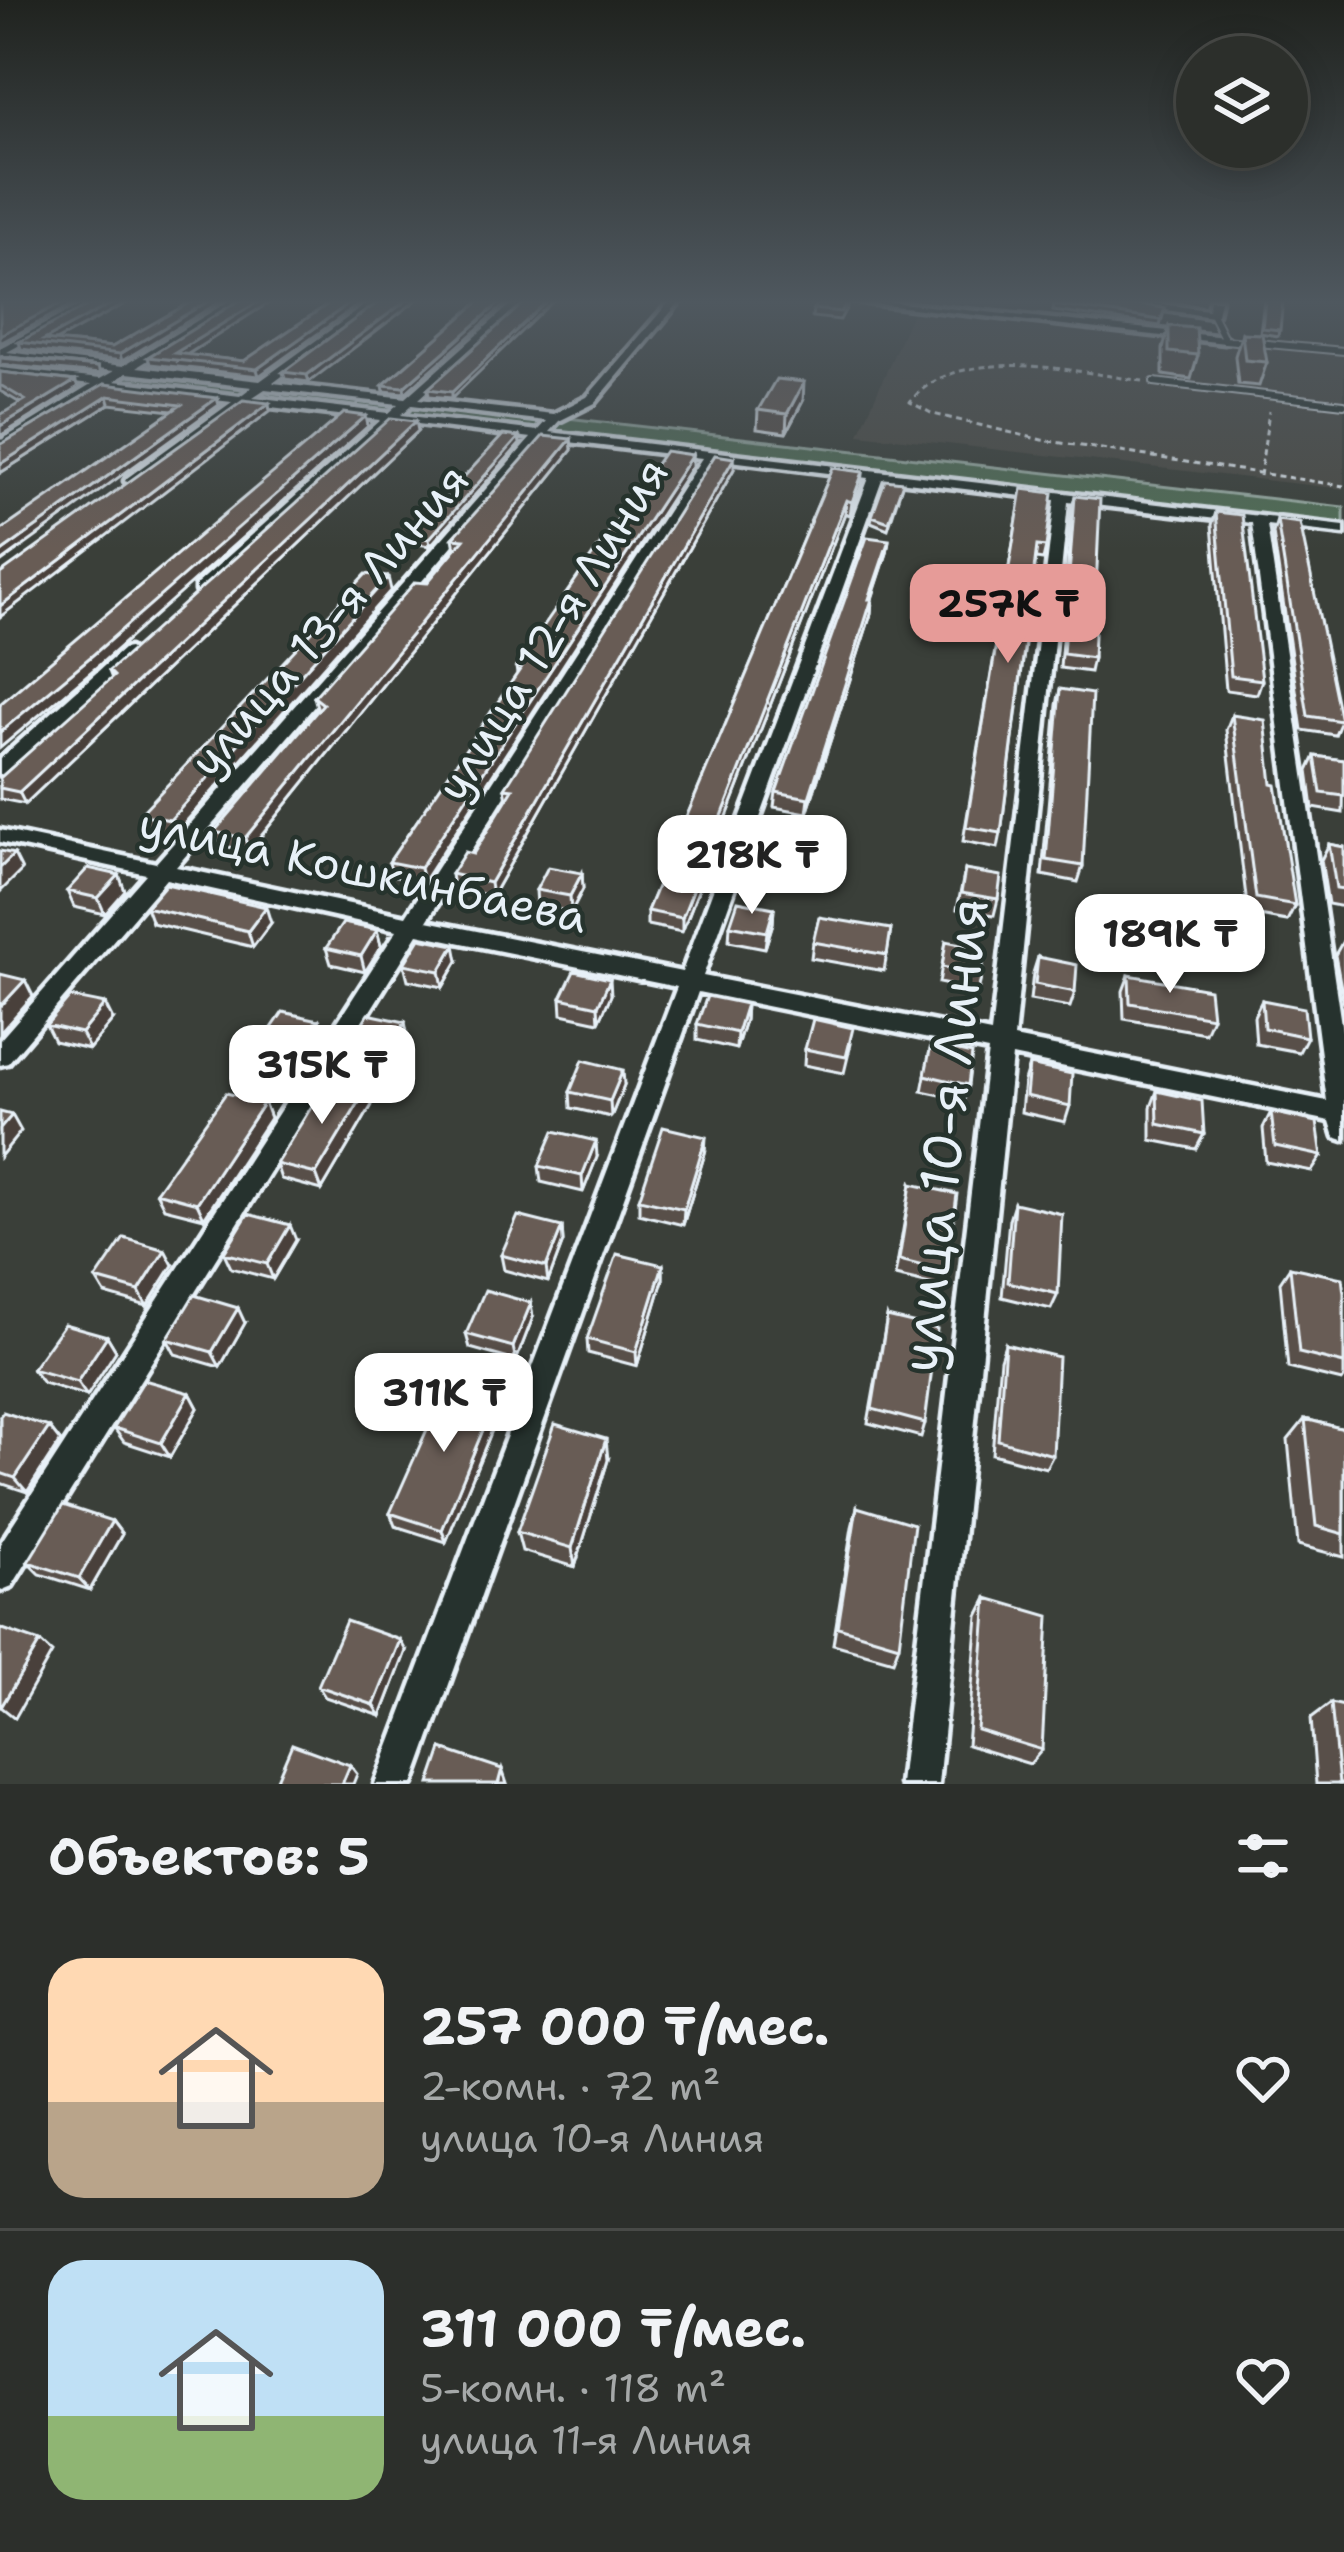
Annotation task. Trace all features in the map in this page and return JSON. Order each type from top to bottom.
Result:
[{"type":"street","points":[[0,446],[103,383]]},
{"type":"street","points":[[105,383],[1344,530]]},
{"type":"street","points":[[246,383],[555,418]]},
{"type":"street","points":[[195,594],[429,383]]},
{"type":"street","name":"улица 13-я Линия","points":[[0,1056],[555,418],[591,400],[605,383]]},
{"type":"street","points":[[111,495],[262,385]]},
{"type":"street","name":"улица 12-я Линия","points":[[0,1574],[416,926],[710,456]]},
{"type":"street","points":[[394,1784],[877,475]]},
{"type":"street","name":"улица 10-я Линия","points":[[919,1784],[1062,497]]},
{"type":"street","points":[[1258,520],[1343,1119]]},
{"type":"street","points":[[0,769],[142,642]]},
{"type":"street","name":"улица Кошкинбаева","points":[[0,836],[1343,1119]]},
{"type":"lane","points":[[1166,383],[1344,404]]},
{"type":"path","points":[[929,383],[918,388],[910,402],[931,416],[991,434],[1344,486]]},
{"type":"path","points":[[1260,476],[1268,394]]},
{"type":"shaded area","points":[[881,383],[1344,383],[1344,489],[859,434]]},
{"type":"green space","points":[[106,383],[264,383],[1344,507],[1344,527]]},
{"type":"building","points":[[71,383],[0,426],[0,415],[25,400],[0,385]]},
{"type":"building","points":[[434,383],[461,383],[452,392],[428,389]]},
{"type":"building","points":[[774,383],[803,383],[787,414],[758,410]]},
{"type":"building","points":[[104,384],[217,398],[0,553],[0,531],[181,405],[108,396],[0,464],[0,445]]},
{"type":"building","points":[[243,400],[269,403],[0,606],[0,574]]},
{"type":"building","points":[[344,413],[366,416],[0,732],[0,704]]},
{"type":"building","points":[[391,418],[416,421],[19,792],[0,788],[0,778],[114,676],[109,671]]},
{"type":"building","points":[[503,435],[519,437],[429,539],[409,536]]},
{"type":"building","points":[[543,436],[571,439],[245,838],[214,832],[323,704],[314,697],[415,582],[427,583],[464,539],[453,538]]},
{"type":"building","points":[[665,451],[692,455],[420,868],[389,862],[521,668],[516,667],[531,644]]},
{"type":"building","points":[[715,455],[734,458],[490,883],[451,874],[465,852],[473,854],[513,789],[505,788]]},
{"type":"building","points":[[833,468],[863,472],[852,502],[846,500],[682,918],[647,911]]},
{"type":"building","points":[[885,480],[903,482],[889,522],[872,516]]},
{"type":"building","points":[[1022,489],[1053,493],[1046,547],[1037,546],[1001,833],[966,827]]},
{"type":"building","points":[[1075,496],[1100,499],[1093,658],[1063,654]]},
{"type":"building","points":[[1216,512],[1242,515],[1262,680],[1231,676]]},
{"type":"building","points":[[1277,520],[1300,523],[1341,721],[1308,716]]},
{"type":"building","points":[[867,537],[889,540],[809,798],[776,792]]},
{"type":"building","points":[[366,574],[388,577],[170,820],[140,814]]},
{"type":"building","points":[[1060,689],[1092,694],[1083,866],[1046,860]]},
{"type":"building","points":[[1232,715],[1265,720],[1295,905],[1256,898]]},
{"type":"building","points":[[1315,756],[1344,760],[1344,796],[1321,793]]},
{"type":"building","points":[[764,833],[798,839],[791,861],[756,854]]},
{"type":"building","points":[[1329,844],[1344,847],[1344,889],[1336,888]]},
{"type":"building","points":[[0,851],[14,854],[0,868]]},
{"type":"building","points":[[548,867],[582,873],[570,896],[536,890]]},
{"type":"building","points":[[88,868],[119,875],[98,898],[67,891]]},
{"type":"building","points":[[965,870],[1001,876],[998,899],[961,893]]},
{"type":"building","points":[[166,884],[266,907],[248,931],[146,907]]},
{"type":"building","points":[[738,901],[774,908],[767,932],[730,925]]},
{"type":"building","points":[[819,917],[891,929],[887,955],[813,942]]},
{"type":"building","points":[[343,923],[377,930],[361,956],[326,948]]},
{"type":"building","points":[[420,938],[455,945],[440,971],[404,964]]},
{"type":"building","points":[[946,941],[985,949],[982,975],[942,967]]},
{"type":"building","points":[[1038,957],[1077,965],[1075,992],[1035,984]]},
{"type":"building","points":[[574,971],[610,979],[598,1006],[561,998]]},
{"type":"building","points":[[0,974],[25,980],[0,1007]]},
{"type":"building","points":[[1129,975],[1209,989],[1212,1017],[1130,1003]]},
{"type":"building","points":[[707,996],[746,1004],[737,1033],[697,1024]]},
{"type":"building","points":[[70,997],[105,1004],[81,1033],[46,1025]]},
{"type":"building","points":[[1262,1000],[1304,1008],[1307,1037],[1264,1028]]},
{"type":"building","points":[[283,1012],[319,1020],[299,1049],[263,1041]]},
{"type":"building","points":[[368,1014],[405,1022],[388,1052],[350,1043]]},
{"type":"building","points":[[813,1019],[853,1028],[846,1057],[805,1049]]},
{"type":"building","points":[[931,1045],[972,1054],[968,1085],[925,1075]]},
{"type":"building","points":[[583,1060],[623,1070],[610,1101],[570,1092]]},
{"type":"building","points":[[1029,1065],[1072,1074],[1070,1106],[1026,1096]]},
{"type":"building","points":[[328,1080],[367,1089],[316,1174],[276,1164]]},
{"type":"building","points":[[1157,1091],[1202,1101],[1204,1134],[1158,1124]]},
{"type":"building","points":[[226,1093],[264,1102],[197,1203],[156,1192]]},
{"type":"building","points":[[0,1112],[12,1115],[0,1129]]},
{"type":"building","points":[[1271,1112],[1317,1122],[1322,1156],[1275,1146]]},
{"type":"building","points":[[663,1127],[706,1137],[684,1209],[639,1199]]},
{"type":"building","points":[[554,1131],[596,1141],[582,1176],[539,1166]]},
{"type":"building","points":[[911,1184],[957,1194],[947,1272],[899,1260]]},
{"type":"building","points":[[1014,1203],[1062,1214],[1058,1294],[1008,1282]]},
{"type":"building","points":[[248,1214],[290,1225],[267,1264],[224,1253]]},
{"type":"building","points":[[518,1216],[562,1227],[546,1267],[501,1255]]},
{"type":"building","points":[[124,1238],[165,1250],[139,1291],[96,1279]]},
{"type":"building","points":[[617,1254],[663,1265],[636,1352],[587,1339]]},
{"type":"building","points":[[1290,1267],[1342,1278],[1344,1364],[1299,1353]]},
{"type":"building","points":[[485,1290],[531,1303],[513,1347],[466,1334]]},
{"type":"building","points":[[194,1295],[238,1308],[212,1352],[167,1339]]},
{"type":"building","points":[[887,1317],[937,1329],[925,1423],[872,1409]]},
{"type":"building","points":[[64,1324],[107,1336],[77,1382],[32,1369]]},
{"type":"building","points":[[1005,1344],[1058,1357],[1053,1455],[998,1440]]},
{"type":"building","points":[[144,1380],[190,1393],[161,1443],[114,1428]]},
{"type":"building","points":[[449,1380],[498,1393],[442,1530],[390,1513]]},
{"type":"building","points":[[3,1412],[49,1427],[15,1478],[0,1473]]},
{"type":"building","points":[[1305,1419],[1344,1429],[1344,1534],[1316,1526]]},
{"type":"building","points":[[555,1424],[606,1439],[572,1548],[517,1532]]},
{"type":"building","points":[[63,1505],[112,1521],[79,1578],[28,1562]]},
{"type":"building","points":[[857,1507],[914,1524],[899,1645],[838,1627]]},
{"type":"building","points":[[987,1598],[1049,1616],[1042,1750],[977,1730]]},
{"type":"building","points":[[346,1621],[400,1640],[374,1705],[318,1686]]},
{"type":"building","points":[[0,1628],[40,1642],[1,1707],[0,1707]]},
{"type":"building","points":[[1331,1703],[1344,1706],[1344,1784],[1339,1784]]},
{"type":"building","points":[[292,1744],[350,1765],[342,1784],[275,1784]]},
{"type":"building","points":[[442,1749],[502,1769],[498,1784],[430,1784]]}]
